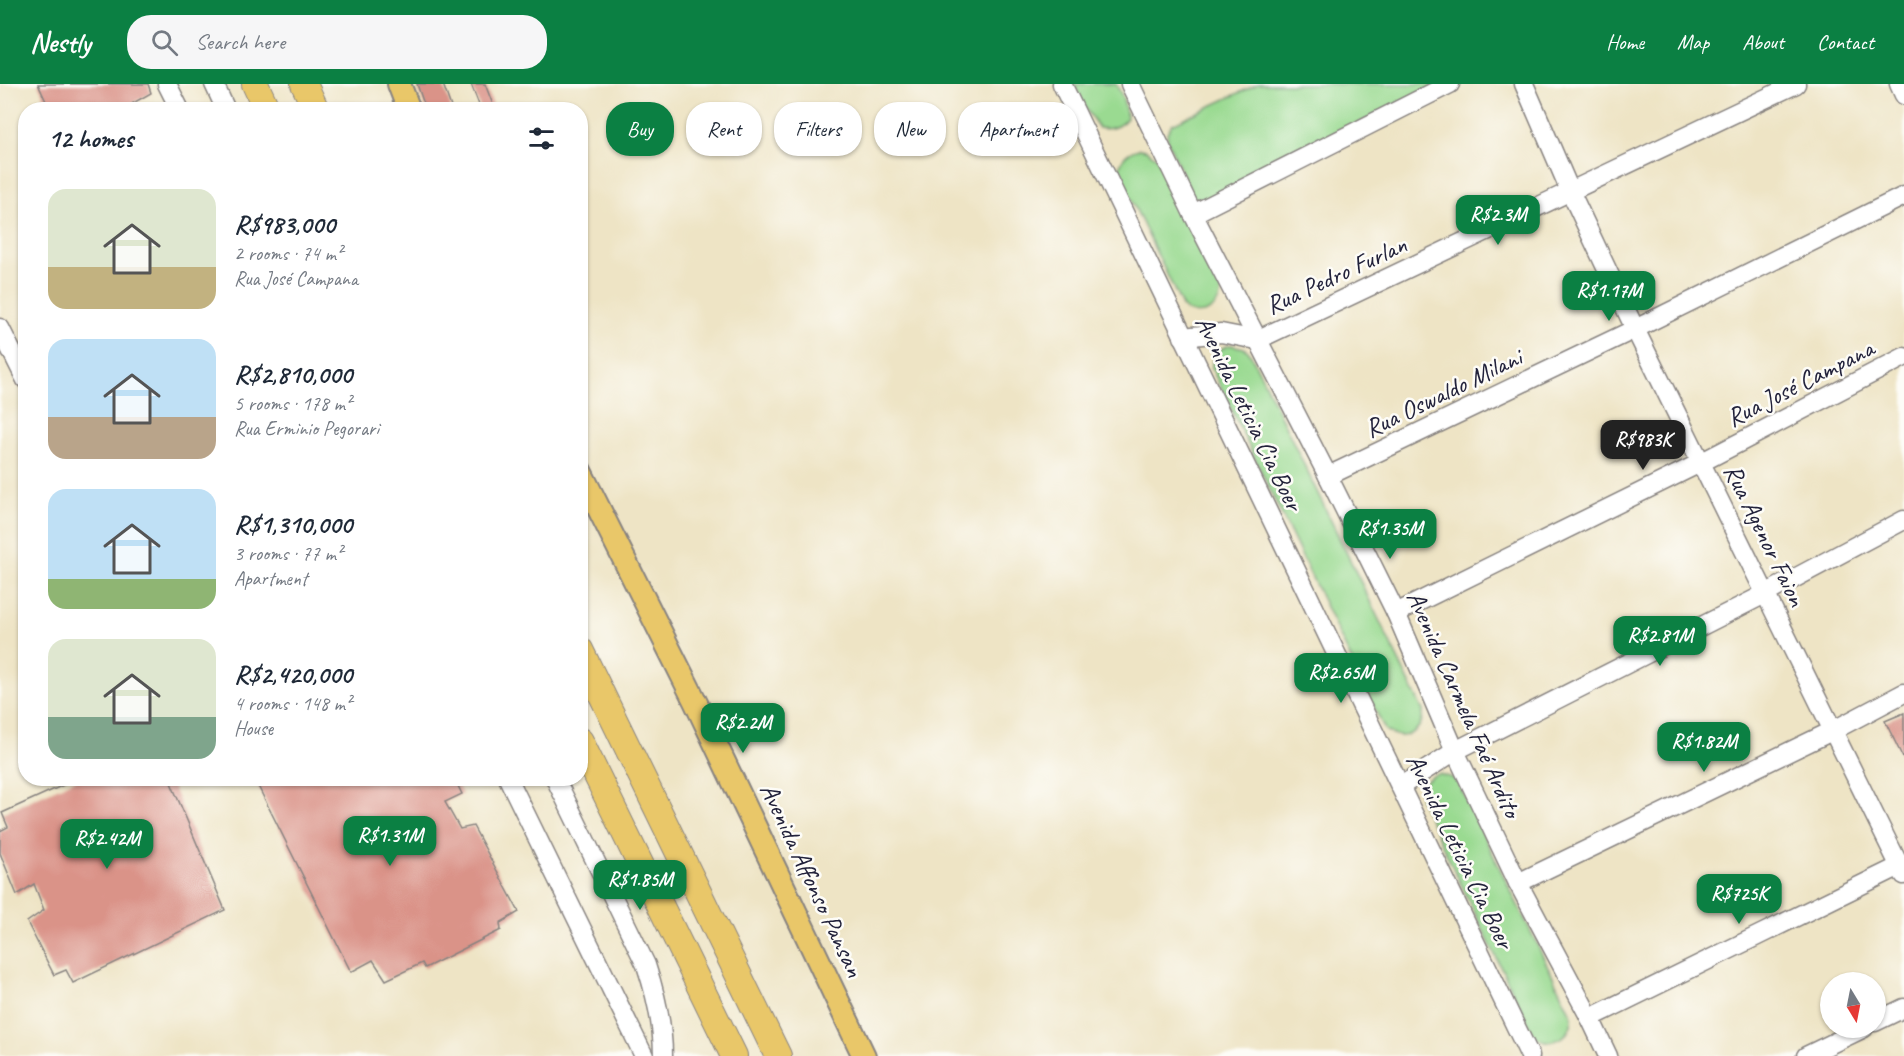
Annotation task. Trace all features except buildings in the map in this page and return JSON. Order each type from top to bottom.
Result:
[{"type":"highway","points":[[255,84],[263,102]]},
{"type":"highway","points":[[304,84],[314,102]]},
{"type":"highway","points":[[317,84],[318,102]]},
{"type":"highway","points":[[588,666],[778,1056]]},
{"type":"highway","points":[[588,757],[734,1056]]},
{"type":"highway","points":[[652,885],[713,1035],[718,1056]]},
{"type":"main road","points":[[399,84],[406,102]]},
{"type":"main road","name":"Avenida Affonso Pansan","points":[[588,487],[695,701],[864,1056]]},
{"type":"street","points":[[167,84],[176,102]]},
{"type":"street","points":[[214,84],[222,102]]},
{"type":"street","name":"Avenida Leticia Cia Boer","points":[[1062,84],[1530,1056]]},
{"type":"street","name":"Avenida Carmela Faé Ardito","points":[[1130,84],[1193,214],[1396,613],[1455,751],[1518,883],[1608,1056]]},
{"type":"street","points":[[1193,214],[1450,84]]},
{"type":"street","name":"Rua Agenor Faion","points":[[1524,84],[1635,329],[1903,868]]},
{"type":"street","name":"Rua Pedro Furlan","points":[[1183,337],[1221,333],[1257,340],[1796,84]]},
{"type":"street","points":[[1899,84],[1904,95]]},
{"type":"street","name":"Rua Oswaldo Milani","points":[[1328,476],[1635,329],[1904,196]]},
{"type":"street","points":[[0,328],[18,352]]},
{"type":"street","name":"Rua José Campana","points":[[1396,613],[1702,462],[1904,357]]},
{"type":"street","points":[[1401,786],[1455,751],[1765,594],[1904,520]]},
{"type":"street","points":[[1518,883],[1834,730],[1904,693]]},
{"type":"street","points":[[512,786],[644,1056]]},
{"type":"street","points":[[559,786],[646,965],[662,1024],[663,1056]]},
{"type":"street","points":[[1590,1018],[1903,868]]},
{"type":"street","points":[[1886,1017],[1904,1008]]},
{"type":"street","points":[[1806,1056],[1843,1038]]},
{"type":"green space","points":[[1074,84],[1116,84],[1123,98],[1127,118],[1115,127],[1099,128],[1086,109]]},
{"type":"green space","points":[[1258,84],[1438,84],[1204,201],[1193,197],[1168,142],[1167,133],[1172,124]]},
{"type":"green space","points":[[1139,149],[1146,150],[1157,158],[1221,288],[1217,302],[1208,311],[1196,313],[1183,308],[1119,174],[1124,157]]},
{"type":"green space","points":[[1231,345],[1244,348],[1250,353],[1423,711],[1420,725],[1411,734],[1399,736],[1385,730],[1212,369],[1216,353]]},
{"type":"green space","points":[[1439,774],[1453,778],[1458,783],[1572,1016],[1569,1030],[1560,1039],[1548,1041],[1534,1036],[1420,799],[1425,782]]}]
